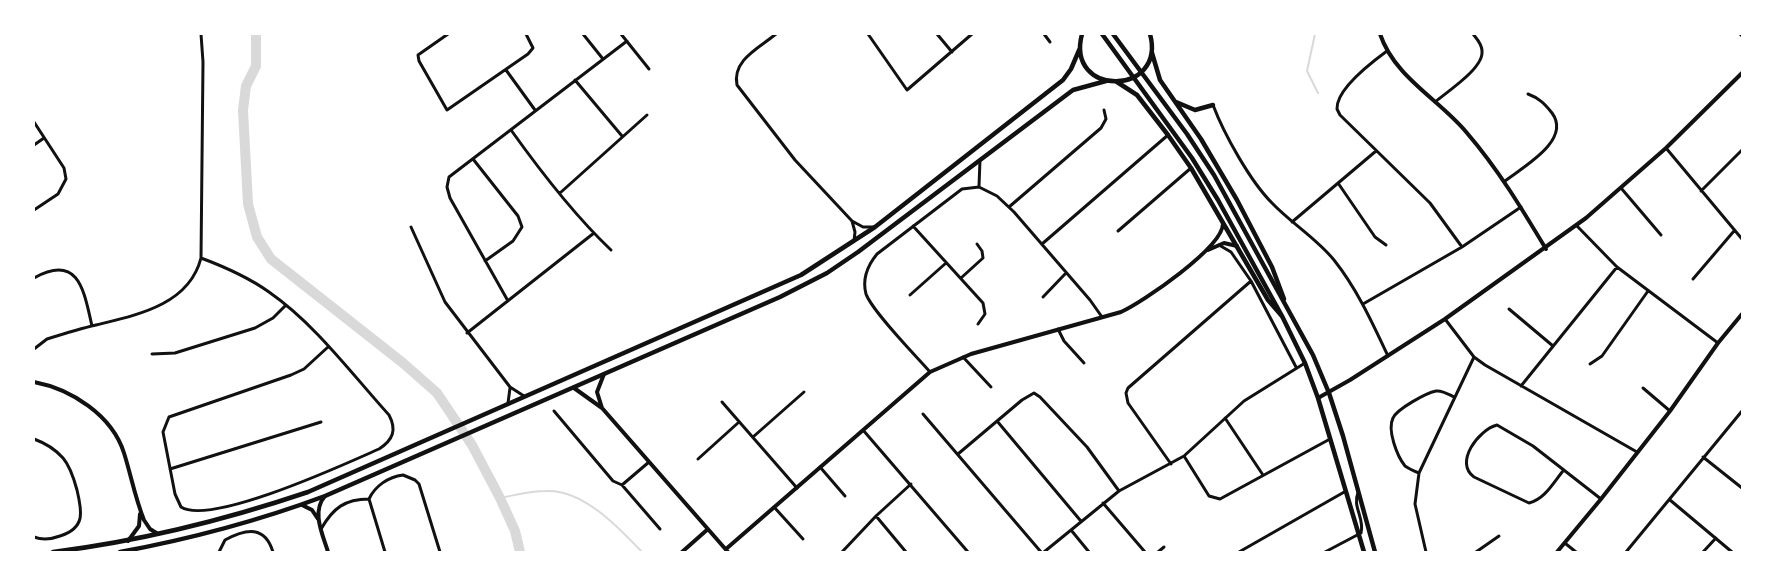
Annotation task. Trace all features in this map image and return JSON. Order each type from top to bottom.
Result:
[{"type":"main road","points":[[1081,34],[1080,48],[1083,61],[1089,70],[1106,81]]},
{"type":"main road","points":[[1102,34],[1192,158],[1218,200],[1282,316],[1305,363],[1318,398],[1364,552]]},
{"type":"main road","points":[[1113,34],[1200,154],[1284,299],[1329,393],[1375,552]]},
{"type":"main road","points":[[1150,34],[1152,52],[1160,80],[1201,138],[1238,200],[1272,267],[1284,299]]},
{"type":"main road","points":[[1152,45],[1155,34]]},
{"type":"main road","points":[[53,552],[158,535],[258,509],[308,492],[778,287],[852,244],[1063,80],[1071,69],[1080,48]]},
{"type":"main road","points":[[120,552],[211,533],[302,505],[780,297],[827,273],[892,227],[1073,90],[1091,83],[1129,80],[1146,67],[1152,52]]},
{"type":"main road","points":[[1117,82],[1137,94],[1168,135],[1191,168],[1268,300],[1282,316]]},
{"type":"main road","points":[[1174,101],[1194,110],[1213,105]]},
{"type":"street","points":[[34,349],[47,339],[150,310],[170,300],[190,280],[201,258],[203,70],[201,34]]},
{"type":"street","points":[[448,34],[418,55],[419,61],[446,110],[506,70],[533,48],[526,34]]},
{"type":"street","points":[[583,34],[604,58]]},
{"type":"street","points":[[621,34],[649,68]]},
{"type":"street","points":[[776,34],[740,64],[736,72],[737,85],[795,160],[852,221],[863,227],[875,227]]},
{"type":"street","points":[[868,34],[907,90],[972,34]]},
{"type":"street","points":[[937,34],[952,52]]},
{"type":"street","points":[[1044,34],[1050,42]]},
{"type":"street","points":[[1380,34],[1387,51],[1406,76],[1466,131],[1505,181],[1546,249]]},
{"type":"street","points":[[1435,102],[1479,63],[1482,52],[1481,44],[1473,34]]},
{"type":"street","points":[[508,301],[450,198],[448,181],[451,175],[627,41]]},
{"type":"street","points":[[1387,51],[1352,82],[1339,98],[1336,106],[1340,115],[1430,202],[1462,247]]},
{"type":"street","points":[[506,70],[536,110]]},
{"type":"street","points":[[1318,398],[1329,393],[1445,319],[1577,226],[1666,148],[1742,73]]},
{"type":"street","points":[[575,80],[622,136]]},
{"type":"street","points":[[1505,181],[1551,144],[1557,134],[1558,126],[1554,116],[1544,104],[1528,94]]},
{"type":"street","points":[[1213,105],[1236,150],[1260,188],[1271,202],[1332,258],[1363,304],[1388,356]]},
{"type":"street","points":[[1009,207],[1101,128],[1106,119],[1104,110]]},
{"type":"street","points":[[560,193],[647,115]]},
{"type":"street","points":[[34,122],[64,168],[66,179],[58,194],[34,210]]},
{"type":"street","points":[[510,130],[560,193],[611,250]]},
{"type":"street","points":[[1042,244],[1168,135]]},
{"type":"street","points":[[34,145],[44,138]]},
{"type":"street","points":[[1666,148],[1742,239]]},
{"type":"street","points":[[1701,191],[1742,150]]},
{"type":"street","points":[[1292,222],[1376,151]]},
{"type":"street","points":[[979,186],[978,168],[981,158]]},
{"type":"street","points":[[473,159],[518,216],[522,227],[513,241],[485,260]]},
{"type":"street","points":[[1118,231],[1191,168]]},
{"type":"street","points":[[1338,183],[1375,237],[1386,245]]},
{"type":"street","points":[[930,372],[866,294],[867,270],[874,258],[956,192],[979,186],[1004,201],[1090,300],[1102,317]]},
{"type":"street","points":[[1622,188],[1661,235]]},
{"type":"street","points":[[1363,304],[1462,247],[1521,207]]},
{"type":"street","points":[[852,221],[855,232],[852,244]]},
{"type":"street","points":[[574,388],[602,408],[727,551],[774,507],[930,372],[963,357],[1135,306],[1204,252],[1220,236],[1223,222]]},
{"type":"street","points":[[913,226],[985,306],[985,314],[978,324]]},
{"type":"street","points":[[1577,226],[1617,267],[1718,343]]},
{"type":"street","points":[[411,227],[445,302],[510,387],[527,397]]},
{"type":"street","points":[[1693,279],[1734,231]]},
{"type":"street","points":[[467,333],[594,233]]},
{"type":"street","points":[[1204,252],[1218,245],[1228,243],[1237,247]]},
{"type":"street","points":[[961,278],[983,258],[982,251],[977,244]]},
{"type":"street","points":[[1218,245],[1232,252],[1251,281],[1296,367]]},
{"type":"street","points":[[201,258],[252,280],[286,305],[328,348],[389,415],[394,426],[393,434],[387,444],[271,494],[235,504],[198,510],[188,510],[181,507],[175,494],[163,432],[170,416],[174,413],[291,375],[304,369],[328,348]]},
{"type":"street","points":[[910,295],[946,263]]},
{"type":"street","points":[[1521,386],[1617,267]]},
{"type":"street","points":[[34,278],[57,269],[67,270],[76,276],[86,300],[92,326]]},
{"type":"street","points":[[1043,297],[1066,273]]},
{"type":"street","points":[[1171,464],[1128,403],[1126,393],[1136,379],[1251,281]]},
{"type":"street","points":[[1590,364],[1602,356],[1648,291]]},
{"type":"street","points":[[152,354],[175,353],[255,328],[273,318],[286,305]]},
{"type":"street","points":[[1509,309],[1553,346]]},
{"type":"street","points":[[1557,552],[1566,544],[1602,499],[1718,343],[1742,314]]},
{"type":"street","points":[[1445,319],[1474,357],[1637,452]]},
{"type":"street","points":[[1058,329],[1064,341],[1084,363]]},
{"type":"street","points":[[963,357],[991,387]]},
{"type":"street","points":[[1426,552],[1415,504],[1419,474],[1474,357]]},
{"type":"street","points":[[923,414],[1042,552],[1119,491],[1184,456],[1244,401],[1305,363]]},
{"type":"street","points":[[602,408],[597,392],[604,374]]},
{"type":"street","points":[[34,382],[59,390],[82,401],[112,429],[124,451],[146,524],[158,535]]},
{"type":"street","points":[[507,406],[510,387]]},
{"type":"street","points":[[1643,388],[1670,410]]},
{"type":"street","points":[[753,437],[804,392]]},
{"type":"street","points":[[1419,474],[1408,468],[1401,459],[1391,432],[1393,418],[1400,409],[1433,392],[1444,392],[1454,397]]},
{"type":"street","points":[[958,454],[1034,393],[1046,402],[1087,447],[1119,491]]},
{"type":"street","points":[[722,402],[796,488]]},
{"type":"street","points":[[554,412],[613,481],[622,485],[660,529]]},
{"type":"street","points":[[1626,552],[1742,412]]},
{"type":"street","points":[[1225,418],[1263,475]]},
{"type":"street","points":[[997,421],[1080,521]]},
{"type":"street","points":[[170,469],[321,422]]},
{"type":"street","points":[[698,459],[739,422]]},
{"type":"street","points":[[1563,471],[1538,501],[1529,503],[1474,477],[1465,466],[1466,460],[1482,432],[1496,425],[1533,446],[1563,471],[1602,499]]},
{"type":"street","points":[[862,430],[911,484],[968,552]]},
{"type":"street","points":[[34,439],[47,445],[64,458],[74,480],[81,513],[80,521],[70,533],[45,539],[34,537]]},
{"type":"street","points":[[1184,456],[1207,493],[1216,499],[1224,498],[1330,439]]},
{"type":"street","points":[[1703,457],[1742,488]]},
{"type":"street","points":[[622,485],[649,462]]},
{"type":"street","points":[[820,467],[845,496]]},
{"type":"street","points":[[385,552],[370,499],[374,489],[397,476],[410,477],[419,484],[440,552]]},
{"type":"street","points":[[842,552],[876,516],[911,484]]},
{"type":"street","points":[[1239,552],[1346,492]]},
{"type":"street","points":[[1325,552],[1359,535],[1362,526],[1356,502],[1358,493]]},
{"type":"street","points":[[318,519],[320,505],[325,496]]},
{"type":"street","points":[[321,529],[338,508],[354,499],[370,499]]},
{"type":"street","points":[[1670,500],[1732,552]]},
{"type":"street","points":[[128,541],[139,526],[138,502]]},
{"type":"street","points":[[1103,503],[1145,552]]},
{"type":"street","points":[[302,505],[312,510],[318,519],[328,552]]},
{"type":"street","points":[[774,507],[803,539]]},
{"type":"street","points":[[876,516],[906,552]]},
{"type":"street","points":[[682,552],[708,529]]},
{"type":"street","points":[[1071,530],[1089,552]]},
{"type":"street","points":[[219,552],[225,540],[251,532],[262,534],[269,538],[273,552]]},
{"type":"street","points":[[1476,552],[1499,536]]},
{"type":"street","points":[[1703,552],[1716,538]]},
{"type":"street","points":[[1566,544],[1576,552]]},
{"type":"street","points":[[1158,552],[1164,547]]},
{"type":"waterway","points":[[256,34],[256,66],[246,86],[243,110],[248,204],[257,237],[271,259],[403,363],[437,393],[472,445],[500,498],[515,531],[520,552]]},
{"type":"waterway","points":[[1315,34],[1307,71],[1318,93]]},
{"type":"waterway","points":[[500,498],[529,492],[546,491],[560,492],[573,496],[599,512],[642,552]]}]
